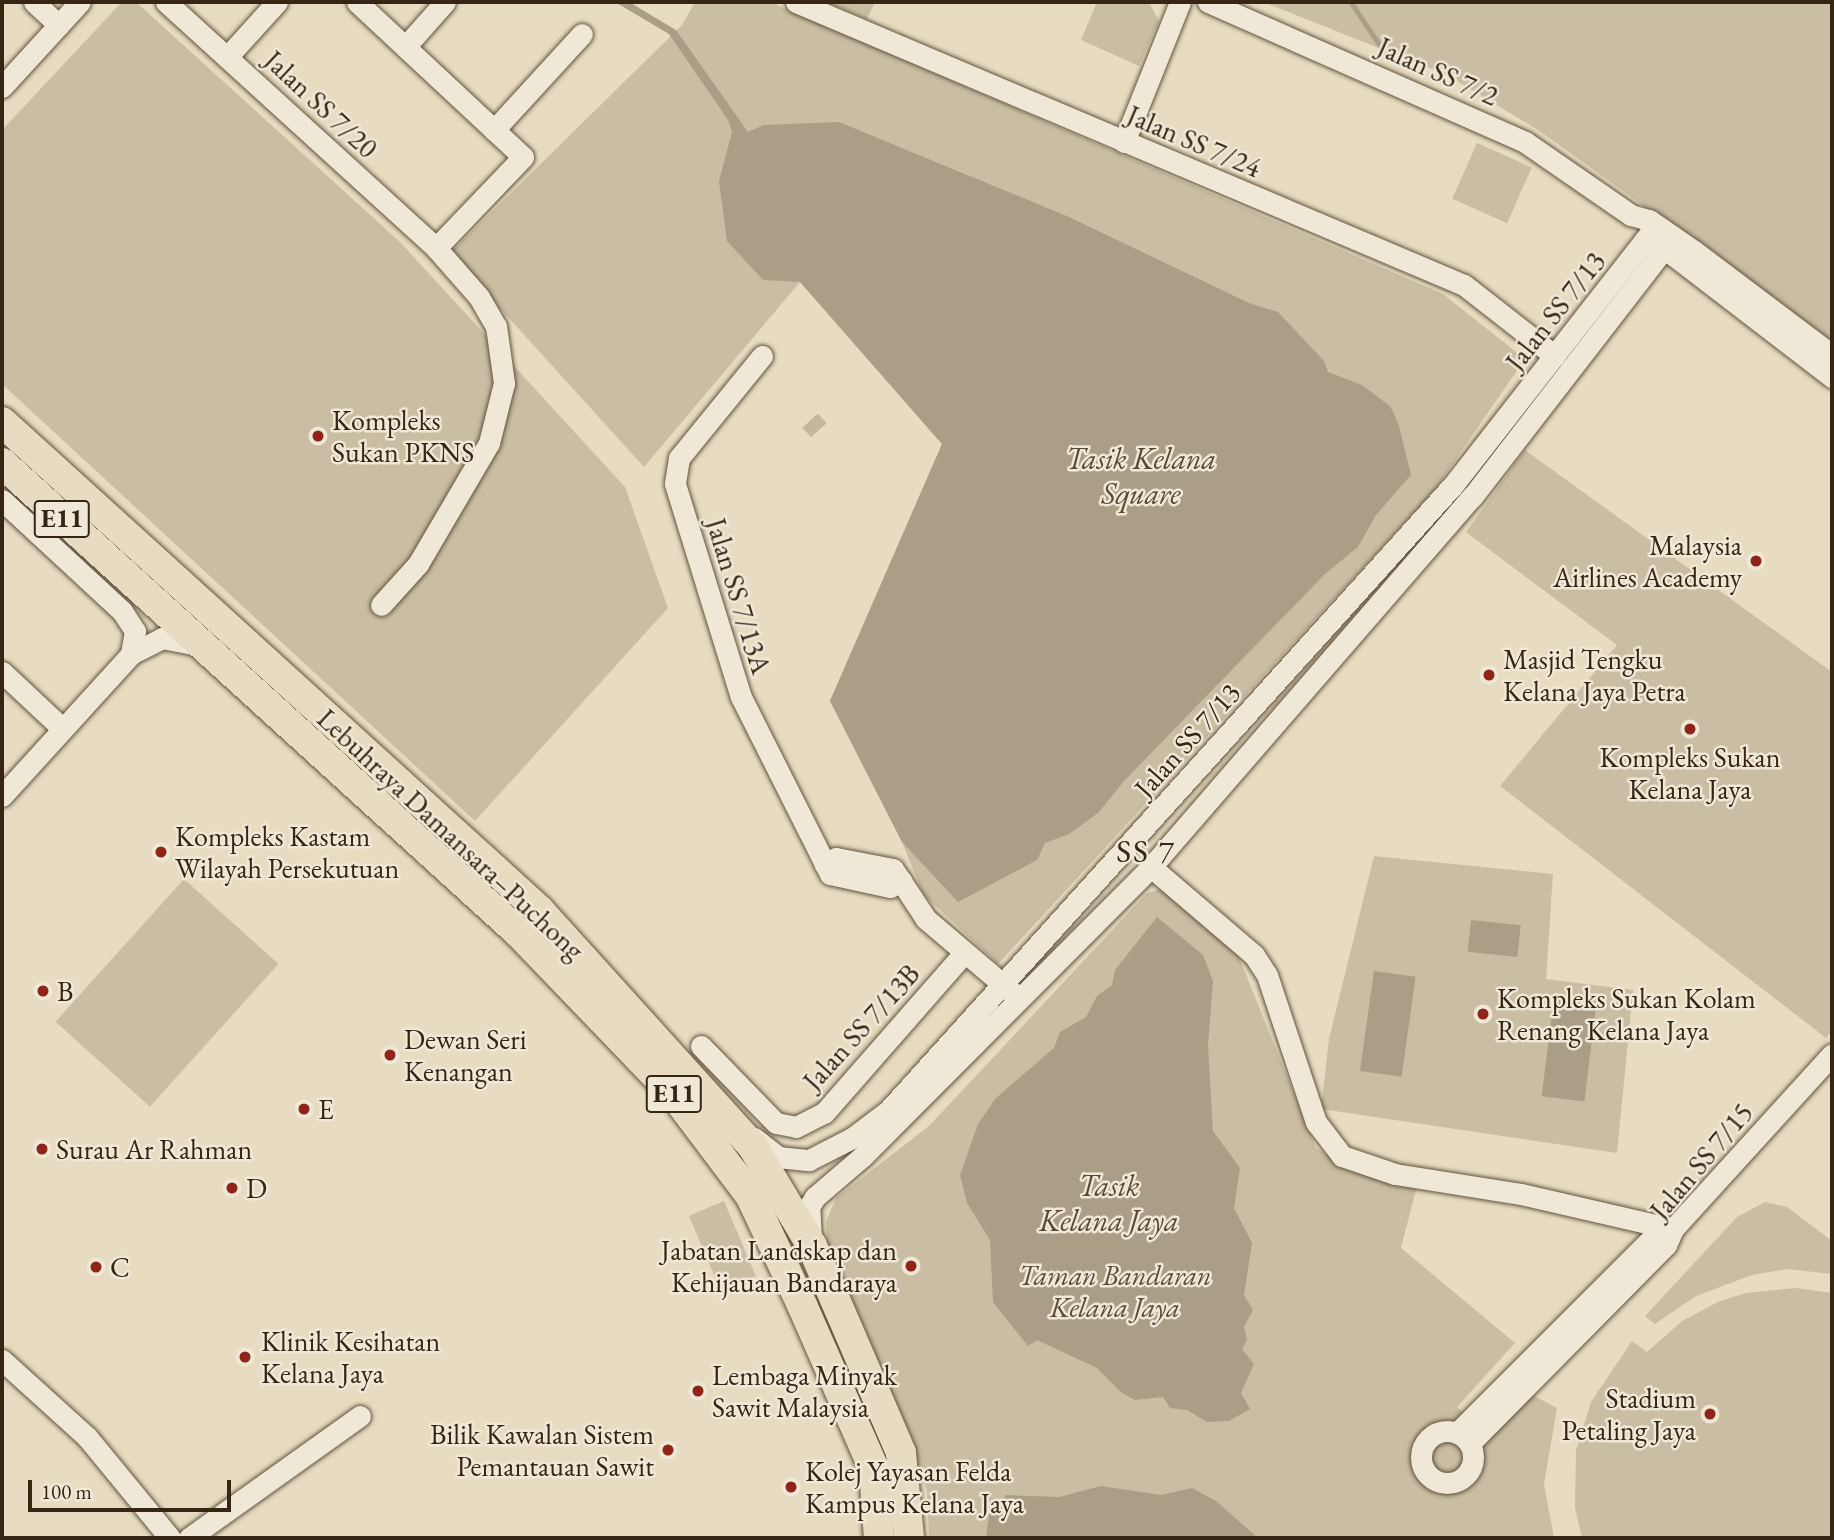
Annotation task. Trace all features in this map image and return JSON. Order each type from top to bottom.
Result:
[{"type":"highway","name":"Lebuhraya Damansara–Puchong","points":[[2,422],[539,910],[707,1093],[775,1178],[812,1246],[901,1453],[909,1538]]},
{"type":"highway","name":"Lebuhraya Damansara–Puchong","points":[[2,463],[519,933],[673,1093],[725,1158],[750,1195],[874,1469],[879,1538]]},
{"type":"street","points":[[34,2],[59,25]]},
{"type":"street","name":"Jalan SS 7/20","points":[[166,2],[436,248],[479,297],[496,326],[504,383],[498,417],[481,460],[418,564],[382,606]]},
{"type":"street","points":[[228,56],[277,2]]},
{"type":"street","points":[[357,2],[523,157],[436,248]]},
{"type":"street","points":[[405,47],[445,2]]},
{"type":"street","name":"Jalan SS 7/24","points":[[796,2],[1464,285],[1555,356]]},
{"type":"street","points":[[1124,142],[1180,2]]},
{"type":"street","name":"Jalan SS 7/2","points":[[1208,2],[1476,116],[1525,142],[1832,355]]},
{"type":"street","points":[[2,87],[77,3]]},
{"type":"street","points":[[494,130],[582,34]]},
{"type":"street","name":"Jalan SS 7/13","points":[[707,1093],[778,1157],[818,1157],[852,1138],[889,1110],[1003,988],[1454,484],[1522,400],[1651,230]]},
{"type":"street","name":"Jalan SS 7/2","points":[[1669,243],[1832,377]]},
{"type":"street","name":"Jalan SS 7/13","points":[[812,1246],[809,1207],[815,1197],[1022,999],[1151,867],[1407,574],[1669,243]]},
{"type":"street","name":"Jalan SS 7/13A","points":[[762,356],[679,458],[676,484],[741,697],[825,864],[836,858],[893,869],[926,919],[1003,988],[1022,999]]},
{"type":"street","points":[[1522,400],[1543,404]]},
{"type":"street","points":[[2,500],[122,611],[135,631],[131,654]]},
{"type":"street","points":[[121,574],[142,622],[131,654]]},
{"type":"street","points":[[2,796],[131,654],[162,638],[201,645]]},
{"type":"street","points":[[2,672],[63,729]]},
{"type":"street","points":[[1151,867],[1254,955],[1267,975],[1316,1122],[1342,1156],[1395,1174],[1521,1194],[1673,1229]]},
{"type":"street","name":"Jalan SS 7/13B","points":[[701,1046],[776,1124],[796,1127],[824,1113],[840,1097],[963,954]]},
{"type":"street","name":"Jalan SS 7/15","points":[[1585,1319],[1611,1303],[1666,1245],[1673,1229],[1832,1054]]},
{"type":"street","points":[[1585,1319],[1463,1438],[1492,1423],[1585,1319],[1653,1237],[1673,1229]]},
{"type":"street","points":[[2,1360],[98,1452],[170,1538]]},
{"type":"street","points":[[2,1376],[78,1447],[98,1452]]},
{"type":"street","points":[[190,1538],[360,1416]]},
{"type":"green space","name":"Kompleks Sukan PKNS","points":[[122,2],[136,2],[400,242],[625,487],[668,608],[475,821],[2,384],[2,130]]},
{"type":"green space","name":"Tasik Kelana Square","points":[[695,2],[770,2],[1443,294],[1525,359],[1436,488],[998,964],[923,894],[902,842],[830,701],[942,444],[800,282],[644,467],[450,253],[682,25]]},
{"type":"green space","points":[[826,2],[875,2],[867,19]]},
{"type":"green space","points":[[1097,2],[1149,2],[1159,21],[1139,66],[1081,40]]},
{"type":"green space","points":[[1263,2],[1832,2],[1832,341],[1538,130],[1447,75]]},
{"type":"green space","points":[[1477,143],[1532,167],[1507,223],[1452,199]]},
{"type":"green space","name":"Kompleks Sukan Kelana Jaya","points":[[1525,450],[1832,672],[1832,1031],[1826,1038],[1500,786],[1617,645],[1466,532]]},
{"type":"green space","name":"Kompleks Sukan Kolam Renang Kelana Jaya","points":[[1374,856],[1553,874],[1546,979],[1633,990],[1617,1153],[1321,1109],[1329,1039]]},
{"type":"green space","points":[[184,879],[278,964],[150,1107],[56,1022]]},
{"type":"green space","name":"Taman Bandaran Kelana Jaya","points":[[1162,889],[1238,955],[1316,1148],[1336,1160],[1417,1186],[1401,1248],[1515,1343],[1457,1407],[1486,1433],[1529,1393],[1557,1408],[1544,1484],[1554,1538],[929,1538],[927,1490],[827,1246],[826,1222],[836,1198],[929,1126],[1147,893]]},
{"type":"green space","points":[[724,1201],[756,1276],[721,1291],[689,1216]]},
{"type":"green space","points":[[1765,1202],[1787,1207],[1832,1241],[1832,1274],[1787,1269],[1752,1275],[1696,1296],[1655,1324],[1645,1316],[1737,1217]]},
{"type":"green space","name":"Stadium Petaling Jaya","points":[[1796,1288],[1832,1293],[1832,1538],[1582,1538],[1575,1508],[1576,1450],[1591,1402],[1632,1341],[1647,1352],[1682,1321],[1720,1301],[1746,1293]]},
{"type":"water","name":"Tasik Kelana Square","points":[[615,2],[629,2],[676,30],[748,132],[764,125],[839,122],[1069,217],[1249,303],[1278,312],[1324,361],[1328,372],[1362,385],[1391,407],[1399,426],[1411,475],[1376,515],[1358,547],[1325,574],[1125,780],[1098,813],[1069,834],[1045,843],[1037,860],[958,902],[902,842],[830,701],[942,444],[800,282],[763,280],[727,241],[719,181],[732,132],[728,120],[669,34]]},
{"type":"water","name":"Tasik Kelana Jaya","points":[[1157,917],[1203,955],[1213,981],[1208,1045],[1213,1131],[1240,1168],[1234,1208],[1252,1243],[1244,1295],[1253,1310],[1244,1327],[1247,1340],[1242,1349],[1254,1364],[1241,1393],[1250,1409],[1229,1421],[1207,1422],[1187,1410],[1170,1408],[1163,1397],[1135,1400],[1122,1393],[1097,1368],[1037,1340],[1028,1346],[993,1302],[990,1240],[967,1203],[960,1175],[978,1124],[995,1099],[1054,1048],[1060,1032],[1086,1017],[1097,996],[1112,985],[1115,970]]},
{"type":"water","points":[[1471,920],[1521,925],[1517,957],[1468,952]]},
{"type":"water","points":[[1374,971],[1416,977],[1402,1077],[1360,1071]]},
{"type":"water","points":[[1554,996],[1597,1001],[1584,1101],[1542,1096]]},
{"type":"water","points":[[1101,1486],[1161,1495],[1192,1488],[1216,1501],[1258,1538],[986,1538],[989,1514],[1006,1495],[1059,1497]]},
{"type":"waterway","points":[[1351,2],[1386,54]]},
{"type":"tunnel","points":[[810,420],[819,430]]},
{"type":"place","name":"Kompleks Sukan PKNS","points":[[318,436]]},
{"type":"place","name":"Malaysia Airlines Academy","points":[[1756,561]]},
{"type":"place","name":"Masjid Tengku Kelana Jaya Petra","points":[[1489,675]]},
{"type":"place","name":"Kompleks Sukan Kelana Jaya","points":[[1690,729]]},
{"type":"place","name":"Kompleks Kastam Wilayah Persekutuan","points":[[161,852]]},
{"type":"place","name":"B","points":[[43,991]]},
{"type":"place","name":"Kompleks Sukan Kolam Renang Kelana Jaya","points":[[1483,1014]]},
{"type":"place","name":"Dewan Seri Kenangan","points":[[390,1055]]},
{"type":"place","name":"E","points":[[304,1109]]},
{"type":"place","name":"Surau Ar Rahman","points":[[42,1149]]},
{"type":"place","name":"D","points":[[232,1188]]},
{"type":"place","name":"Jabatan Landskap dan Kehijauan Bandaraya","points":[[911,1266]]},
{"type":"place","name":"C","points":[[96,1267]]},
{"type":"place","name":"Klinik Kesihatan Kelana Jaya","points":[[245,1357]]},
{"type":"place","name":"Lembaga Minyak Sawit Malaysia","points":[[698,1391]]},
{"type":"place","name":"Stadium Petaling Jaya","points":[[1710,1414]]},
{"type":"place","name":"Bilik Kawalan Sistem Pemantauan Sawit","points":[[668,1450]]},
{"type":"place","name":"Kolej Yayasan Felda Kampus Kelana Jaya","points":[[791,1487]]},
{"type":"district","name":"SS 7","points":[[1146,851]]}]
